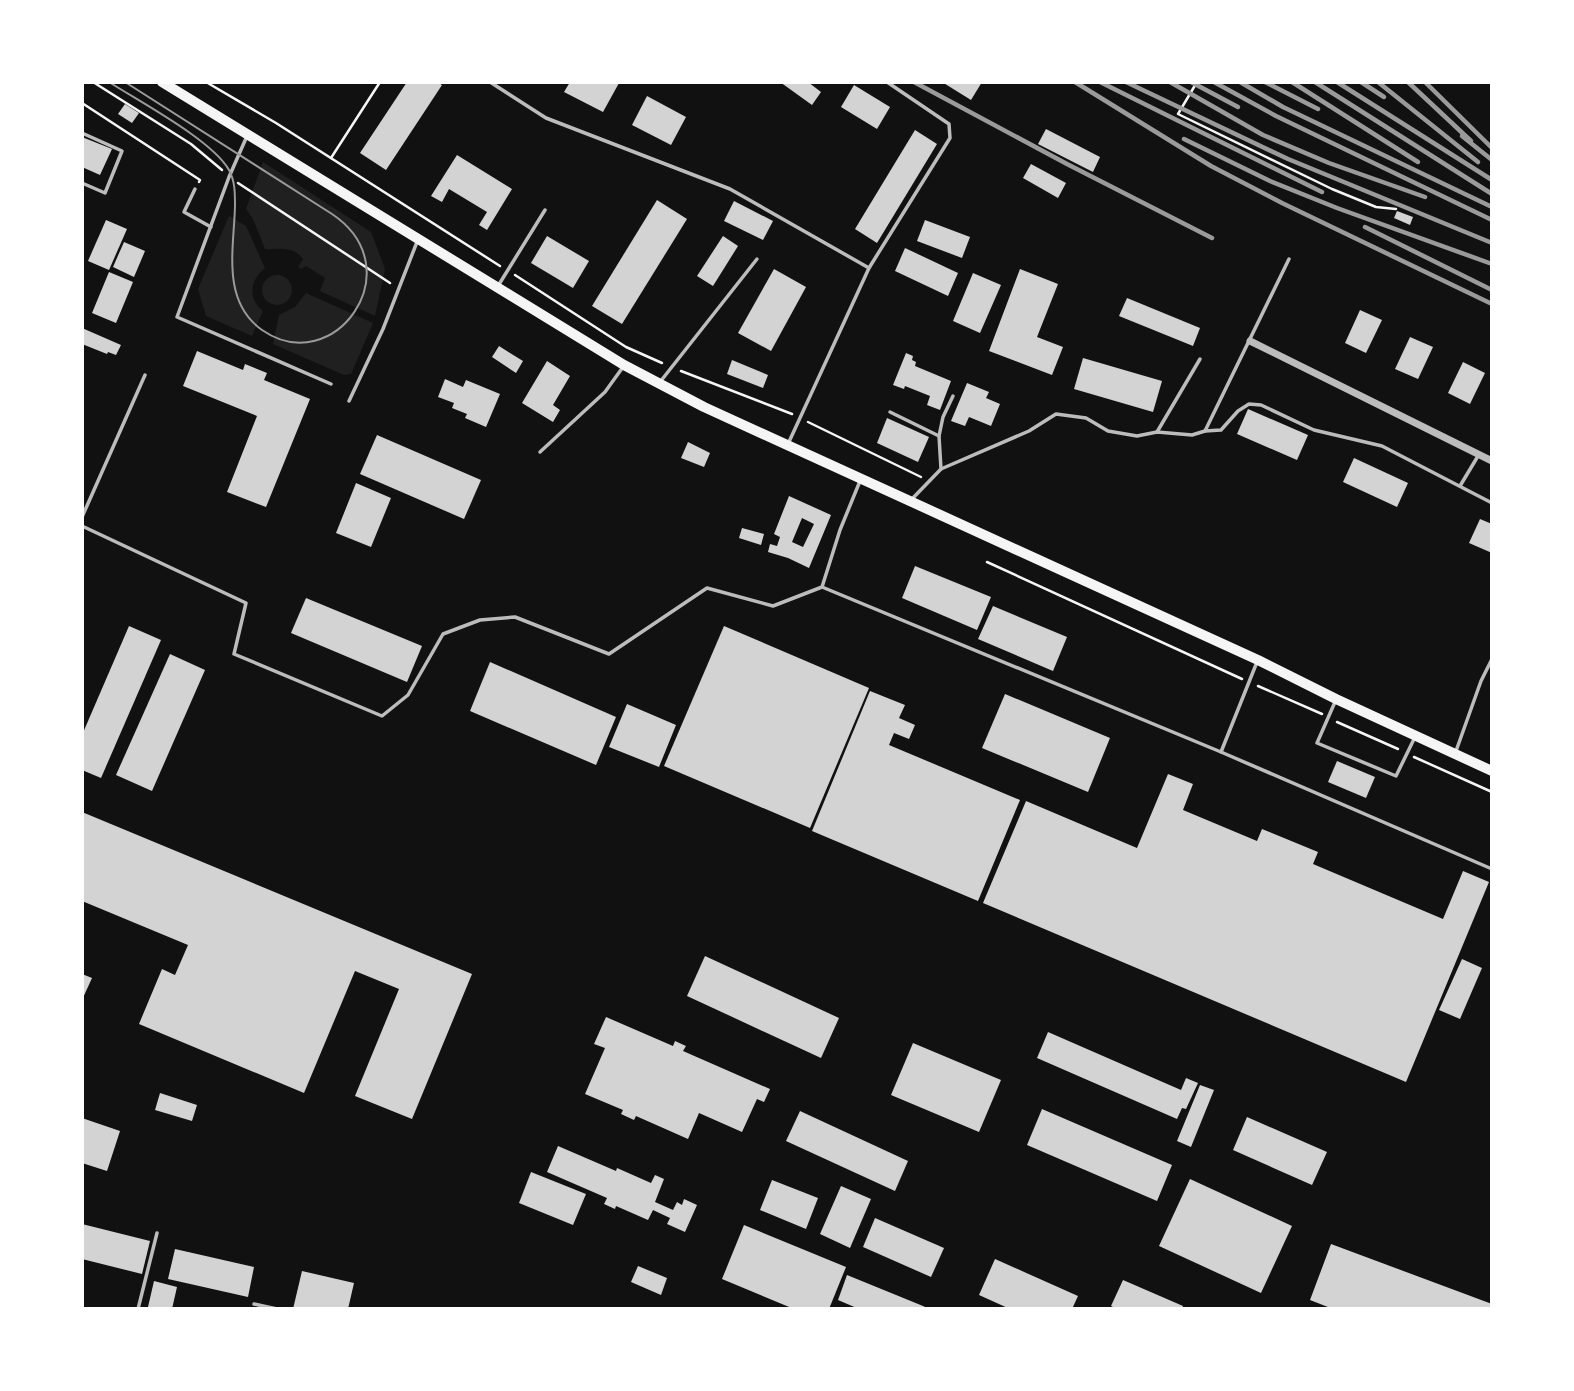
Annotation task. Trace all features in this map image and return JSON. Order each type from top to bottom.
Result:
[{"type":"main road","points":[[162,82],[624,365],[788,446],[1258,660],[1492,771]]},
{"type":"street","points":[[1250,341],[1492,461]]},
{"type":"lane","points":[[490,82],[546,118],[730,190],[869,268]]},
{"type":"lane","points":[[788,446],[869,268],[950,138],[948,124],[887,82]]},
{"type":"lane","points":[[82,133],[122,151],[105,193],[82,183]]},
{"type":"lane","points":[[247,135],[177,317],[331,384]]},
{"type":"lane","points":[[195,189],[184,212],[211,227]]},
{"type":"lane","points":[[497,288],[545,210]]},
{"type":"lane","points":[[349,401],[418,240]]},
{"type":"lane","points":[[659,383],[757,259]]},
{"type":"lane","points":[[1205,431],[1289,259]]},
{"type":"lane","points":[[1157,432],[1200,359]]},
{"type":"lane","points":[[540,452],[605,392],[624,365]]},
{"type":"lane","points":[[82,517],[145,375]]},
{"type":"lane","points":[[941,469],[940,436],[943,417],[953,396]]},
{"type":"lane","points":[[911,501],[941,469],[1029,431],[1056,414],[1086,418],[1108,431],[1137,436],[1157,432],[1192,435],[1221,429],[1238,411],[1249,404],[1261,405],[1314,430],[1382,446],[1492,503]]},
{"type":"lane","points":[[890,412],[940,436]]},
{"type":"lane","points":[[1460,486],[1478,456]]},
{"type":"lane","points":[[822,587],[860,479]]},
{"type":"lane","points":[[82,526],[246,603],[234,654],[382,716],[408,695],[443,634],[480,620],[515,617],[608,654],[707,588],[773,606],[822,587],[1220,752],[1492,870]]},
{"type":"lane","points":[[1455,753],[1481,681],[1492,659]]},
{"type":"lane","points":[[1220,752],[1258,660]]},
{"type":"lane","points":[[1336,699],[1317,743],[1396,776],[1416,735]]},
{"type":"lane","points":[[138,1309],[158,1233]]},
{"type":"lane","points":[[254,1304],[277,1309]]},
{"type":"path","points":[[93,82],[191,144],[229,177],[367,270],[399,288]]},
{"type":"path","points":[[206,82],[331,158],[626,348],[769,403],[928,481]]},
{"type":"path","points":[[331,158],[380,82]]},
{"type":"path","points":[[1197,82],[1178,114],[1332,189],[1376,207],[1396,209]]},
{"type":"path","points":[[82,103],[200,180],[195,189]]},
{"type":"shaded area","points":[[263,162],[371,232],[385,269],[375,316],[320,291],[325,278],[306,266],[301,269],[298,267],[303,259],[295,252],[265,249],[246,209]]},
{"type":"shaded area","points":[[229,216],[246,226],[265,268],[256,278],[252,289],[254,300],[263,311],[252,336],[206,316],[198,289]]},
{"type":"shaded area","points":[[277,275],[283,276],[291,284],[291,296],[283,304],[277,305],[271,304],[263,296],[262,290],[263,284],[271,276]]},
{"type":"shaded area","points":[[306,293],[373,323],[351,374],[344,375],[273,344],[279,315],[295,307]]},
{"type":"building","points":[[407,82],[437,82],[442,85],[386,170],[360,153]]},
{"type":"building","points":[[570,82],[619,83],[603,112],[564,92]]},
{"type":"building","points":[[780,82],[808,82],[821,92],[812,105]]},
{"type":"building","points":[[942,82],[982,82],[971,100]]},
{"type":"building","points":[[854,85],[890,107],[877,129],[841,107]]},
{"type":"building","points":[[647,96],[686,117],[671,145],[632,125]]},
{"type":"building","points":[[125,104],[139,113],[132,123],[118,114]]},
{"type":"building","points":[[1046,129],[1100,157],[1093,172],[1038,144]]},
{"type":"building","points":[[915,130],[937,144],[877,243],[855,229]]},
{"type":"building","points":[[82,137],[112,149],[100,175],[82,167]]},
{"type":"building","points":[[457,155],[512,189],[487,230],[479,225],[487,212],[449,189],[442,202],[431,196]]},
{"type":"building","points":[[1031,164],[1066,183],[1058,198],[1023,178]]},
{"type":"building","points":[[657,200],[687,219],[622,324],[592,306]]},
{"type":"building","points":[[734,201],[773,221],[763,240],[724,221]]},
{"type":"building","points":[[1397,211],[1413,217],[1410,225],[1394,218]]},
{"type":"building","points":[[106,220],[127,229],[109,270],[88,261]]},
{"type":"building","points":[[925,220],[970,237],[962,258],[917,241]]},
{"type":"building","points":[[547,236],[589,261],[573,288],[531,263]]},
{"type":"building","points":[[723,236],[738,246],[713,286],[697,276]]},
{"type":"building","points":[[124,242],[145,251],[134,277],[113,267]]},
{"type":"building","points":[[905,248],[958,273],[948,296],[895,271]]},
{"type":"building","points":[[774,269],[806,287],[771,351],[738,333]]},
{"type":"building","points":[[1020,269],[1058,284],[1037,337],[1063,347],[1052,375],[989,351]]},
{"type":"building","points":[[109,272],[133,282],[116,323],[92,313]]},
{"type":"building","points":[[973,273],[1001,285],[980,333],[953,321]]},
{"type":"building","points":[[1127,298],[1200,328],[1193,346],[1119,316]]},
{"type":"building","points":[[1360,310],[1382,320],[1366,353],[1345,343]]},
{"type":"building","points":[[82,328],[121,345],[116,355],[82,344]]},
{"type":"building","points":[[1410,337],[1433,347],[1418,379],[1395,369]]},
{"type":"building","points":[[499,346],[523,361],[516,373],[492,357]]},
{"type":"building","points":[[197,351],[243,370],[245,364],[267,373],[264,380],[310,399],[266,507],[227,492],[257,416],[183,386]]},
{"type":"building","points":[[906,353],[913,356],[915,366],[951,381],[940,410],[927,405],[930,396],[905,386],[904,389],[893,385]]},
{"type":"building","points":[[1083,358],[1162,381],[1153,412],[1074,389]]},
{"type":"building","points":[[732,360],[768,375],[763,388],[727,374]]},
{"type":"building","points":[[547,361],[570,376],[553,405],[560,410],[553,422],[522,403]]},
{"type":"building","points":[[1463,362],[1485,373],[1470,404],[1448,393]]},
{"type":"building","points":[[445,379],[463,387],[466,380],[500,394],[486,427],[465,418],[467,414],[452,408],[454,403],[438,397]]},
{"type":"building","points":[[967,383],[989,392],[986,398],[1000,404],[991,426],[969,417],[965,426],[951,421]]},
{"type":"building","points":[[1248,409],[1308,435],[1297,460],[1237,434]]},
{"type":"building","points":[[887,418],[929,437],[918,462],[877,443]]},
{"type":"building","points":[[377,435],[481,480],[464,519],[360,474]]},
{"type":"building","points":[[688,442],[710,453],[704,467],[681,458]]},
{"type":"building","points":[[1354,458],[1408,483],[1397,507],[1343,482]]},
{"type":"building","points":[[356,483],[391,498],[371,547],[336,533]]},
{"type":"building","points":[[789,496],[831,515],[809,568],[768,552],[770,544],[777,546],[780,537],[774,534]],"holes":[[[802,518],[814,524],[803,547],[792,542]]]},
{"type":"building","points":[[1480,519],[1492,524],[1492,553],[1469,543]]},
{"type":"building","points":[[742,528],[764,534],[761,545],[739,538]]},
{"type":"building","points":[[915,566],[991,597],[977,630],[902,598]]},
{"type":"building","points":[[306,598],[422,646],[407,682],[291,633]]},
{"type":"building","points":[[993,606],[1067,637],[1053,671],[978,639]]},
{"type":"building","points":[[129,626],[161,640],[101,778],[82,770],[82,735]]},
{"type":"building","points":[[724,626],[869,688],[810,828],[664,766]]},
{"type":"building","points":[[170,654],[205,670],[152,791],[116,775]]},
{"type":"building","points":[[490,662],[616,717],[596,765],[470,711]]},
{"type":"building","points":[[870,691],[905,705],[899,718],[915,725],[909,739],[894,733],[889,745],[1020,800],[978,901],[812,831]]},
{"type":"building","points":[[1005,694],[1110,738],[1088,792],[982,748]]},
{"type":"building","points":[[627,704],[676,725],[659,767],[609,747]]},
{"type":"building","points":[[1337,761],[1375,777],[1366,798],[1328,782]]},
{"type":"building","points":[[1168,774],[1193,784],[1183,810],[1257,841],[1262,829],[1318,852],[1313,864],[1443,919],[1463,871],[1489,882],[1406,1082],[983,903],[1026,801],[1137,848]]},
{"type":"building","points":[[82,812],[472,974],[412,1119],[355,1096],[399,989],[355,971],[304,1093],[139,1024],[162,969],[175,975],[188,945],[82,901]]},
{"type":"building","points":[[705,956],[839,1018],[821,1058],[687,996]]},
{"type":"building","points":[[1462,959],[1482,968],[1460,1019],[1439,1010]]},
{"type":"building","points":[[82,974],[92,978],[82,1000]]},
{"type":"building","points":[[606,1017],[673,1046],[675,1041],[686,1046],[683,1051],[770,1089],[764,1102],[757,1099],[742,1132],[699,1113],[688,1139],[636,1116],[634,1120],[621,1114],[623,1110],[585,1094],[605,1048],[594,1044]]},
{"type":"building","points":[[1048,1032],[1181,1090],[1186,1078],[1198,1083],[1186,1109],[1182,1108],[1177,1119],[1037,1058]]},
{"type":"building","points":[[913,1043],[1001,1080],[979,1132],[891,1095]]},
{"type":"building","points":[[1200,1085],[1214,1090],[1191,1147],[1177,1141]]},
{"type":"building","points":[[160,1093],[197,1105],[192,1121],[155,1110]]},
{"type":"building","points":[[1042,1109],[1172,1165],[1157,1201],[1027,1145]]},
{"type":"building","points":[[800,1111],[908,1161],[895,1191],[786,1141]]},
{"type":"building","points":[[1247,1117],[1327,1152],[1312,1185],[1233,1150]]},
{"type":"building","points":[[82,1118],[120,1131],[107,1171],[82,1163]]},
{"type":"building","points":[[558,1146],[651,1183],[655,1175],[664,1179],[655,1202],[673,1210],[677,1202],[682,1205],[684,1199],[697,1205],[685,1232],[667,1224],[670,1218],[653,1210],[648,1220],[616,1206],[615,1209],[604,1204],[607,1198],[547,1172]]},
{"type":"building","points":[[531,1172],[586,1194],[573,1225],[519,1203]]},
{"type":"building","points":[[1190,1179],[1292,1226],[1261,1293],[1159,1246]]},
{"type":"building","points":[[772,1180],[818,1198],[806,1229],[760,1210]]},
{"type":"building","points":[[841,1186],[871,1199],[850,1248],[820,1234]]},
{"type":"building","points":[[875,1218],[944,1248],[931,1277],[863,1247]]},
{"type":"building","points":[[82,1224],[150,1241],[142,1274],[82,1259]]},
{"type":"building","points":[[744,1225],[846,1267],[829,1309],[794,1309],[722,1279]]},
{"type":"building","points":[[1331,1244],[1492,1304],[1492,1309],[1333,1309],[1310,1300]]},
{"type":"building","points":[[175,1249],[254,1267],[248,1297],[168,1279]]},
{"type":"building","points":[[995,1259],[1078,1296],[1072,1309],[1010,1309],[979,1295]]},
{"type":"building","points":[[638,1266],[667,1278],[661,1295],[631,1282]]},
{"type":"building","points":[[302,1271],[354,1283],[348,1309],[293,1309]]},
{"type":"building","points":[[847,1275],[929,1309],[859,1309],[838,1300]]},
{"type":"building","points":[[1123,1280],[1183,1306],[1182,1309],[1117,1309],[1111,1306]]},
{"type":"building","points":[[154,1281],[177,1287],[172,1309],[148,1307]]},
{"type":"tram line","points":[[109,82],[192,134],[220,158],[229,170],[235,196],[232,256],[235,289],[249,318],[262,330],[289,342],[315,341],[337,330],[355,311],[365,288],[366,262],[355,237],[332,214],[125,82]]},
{"type":"railway","points":[[914,82],[1212,238]]},
{"type":"railway","points":[[1075,82],[1211,166],[1492,304]]},
{"type":"railway","points":[[1100,82],[1322,192]]},
{"type":"railway","points":[[1126,82],[1288,159],[1492,243]]},
{"type":"railway","points":[[1170,82],[1263,135],[1329,163],[1425,197]]},
{"type":"railway","points":[[1191,82],[1238,107]]},
{"type":"railway","points":[[1214,82],[1276,116],[1492,220]]},
{"type":"railway","points":[[1240,82],[1283,107],[1492,207]]},
{"type":"railway","points":[[1265,82],[1318,109]]},
{"type":"railway","points":[[1292,82],[1418,162]]},
{"type":"railway","points":[[1315,82],[1492,194]]},
{"type":"railway","points":[[1337,82],[1492,180]]},
{"type":"railway","points":[[1361,82],[1384,97]]},
{"type":"railway","points":[[1378,82],[1478,162]]},
{"type":"railway","points":[[1408,82],[1471,141]]},
{"type":"railway","points":[[1425,82],[1492,148]]},
{"type":"railway","points":[[1462,136],[1492,160]]},
{"type":"railway","points":[[1184,139],[1270,181],[1492,264]]},
{"type":"railway","points":[[1365,227],[1492,290]]}]
